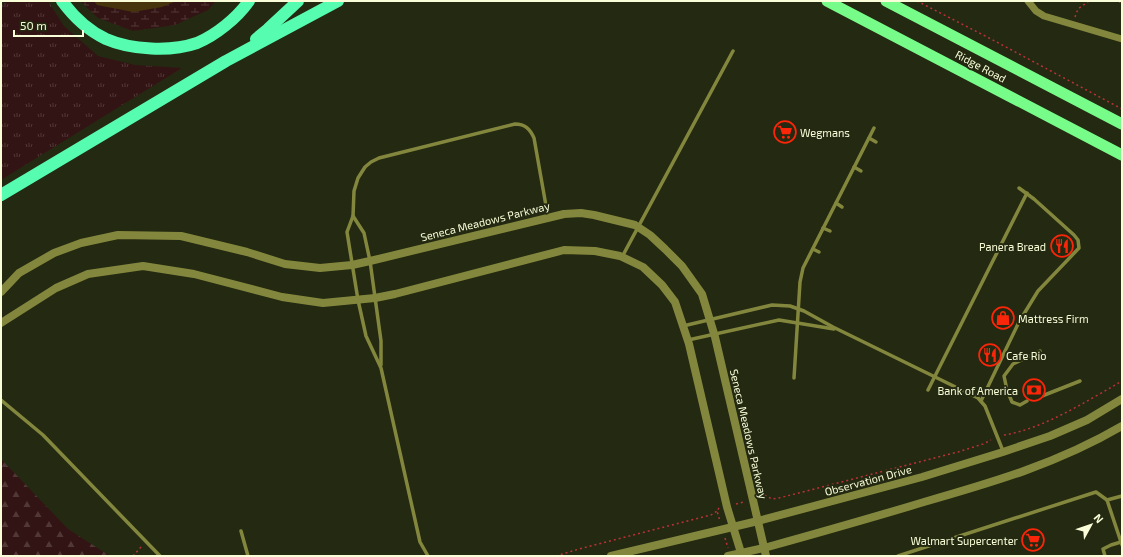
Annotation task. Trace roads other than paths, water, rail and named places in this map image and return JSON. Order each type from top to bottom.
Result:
[{"type":"highway","points":[[62,1],[80,21],[105,38],[121,44],[146,48],[174,48],[196,43],[217,32],[243,10],[249,1]]},
{"type":"highway","points":[[226,61],[268,29],[298,1]]},
{"type":"highway","points":[[1,195],[226,61],[338,1]]},
{"type":"highway","name":"Ridge Road","points":[[827,1],[1122,155]]},
{"type":"highway","name":"Ridge Road","points":[[886,1],[1122,124]]},
{"type":"street","points":[[1028,1],[1036,12],[1044,16],[1122,39]]},
{"type":"street","name":"Seneca Meadows Parkway","points":[[1,292],[19,273],[54,253],[81,243],[118,235],[180,236],[247,252],[285,264],[320,268],[352,265],[564,214],[581,213],[601,216],[635,225],[650,235],[682,266],[702,294],[714,334],[765,552]]},
{"type":"street","points":[[1,323],[56,288],[88,274],[143,266],[194,274],[289,298],[323,303],[375,298],[395,294],[564,250],[595,251],[622,257],[643,268],[662,285],[675,302],[688,340],[723,507],[734,526],[742,555]]},
{"type":"street","name":"Observation Drive","points":[[611,556],[758,521],[922,477],[1050,436],[1087,420],[1122,399]]},
{"type":"street","points":[[728,556],[765,552],[1004,479],[1055,460],[1122,426]]},
{"type":"lane","points":[[622,257],[733,50]]},
{"type":"lane","points":[[428,556],[420,542],[381,368],[366,336],[358,300],[347,232],[353,216],[354,191],[361,173],[370,162],[389,154],[520,124],[531,131],[534,138],[548,217]]},
{"type":"lane","points":[[794,378],[800,282],[803,268],[874,128]]},
{"type":"lane","points":[[869,138],[876,142]]},
{"type":"lane","points":[[854,167],[861,171]]},
{"type":"lane","points":[[981,401],[1019,322],[1038,291],[1078,248],[1078,240],[1074,235],[1027,193],[1019,188]]},
{"type":"lane","points":[[928,390],[1027,193]]},
{"type":"lane","points":[[836,204],[842,207]]},
{"type":"lane","points":[[353,216],[364,233],[370,261],[381,341],[381,368]]},
{"type":"lane","points":[[823,228],[830,232]]},
{"type":"lane","points":[[813,249],[819,252]]},
{"type":"lane","points":[[683,326],[772,305],[790,306],[798,309],[978,398],[985,406],[1003,452]]},
{"type":"lane","points":[[688,340],[771,320],[798,322],[841,331]]},
{"type":"lane","points":[[1027,401],[1020,405],[1012,402],[1007,390],[1004,376],[1013,364],[1040,351]]},
{"type":"lane","points":[[1042,396],[1080,381]]},
{"type":"lane","points":[[1,400],[43,435],[160,556]]},
{"type":"lane","points":[[898,556],[1096,492],[1107,500],[1122,543],[1111,545],[1103,549],[1105,556]]},
{"type":"lane","points":[[1107,500],[1122,496]]},
{"type":"lane","points":[[241,530],[248,556]]},
{"type":"place","name":"Wegmans","points":[[785,132]]},
{"type":"place","name":"Panera Bread","points":[[1062,246]]},
{"type":"place","name":"Mattress Firm","points":[[1003,318]]},
{"type":"place","name":"Cafe Rio","points":[[990,355]]},
{"type":"place","name":"Bank of America","points":[[1034,390]]},
{"type":"place","name":"Walmart Supercenter","points":[[1033,540]]}]
